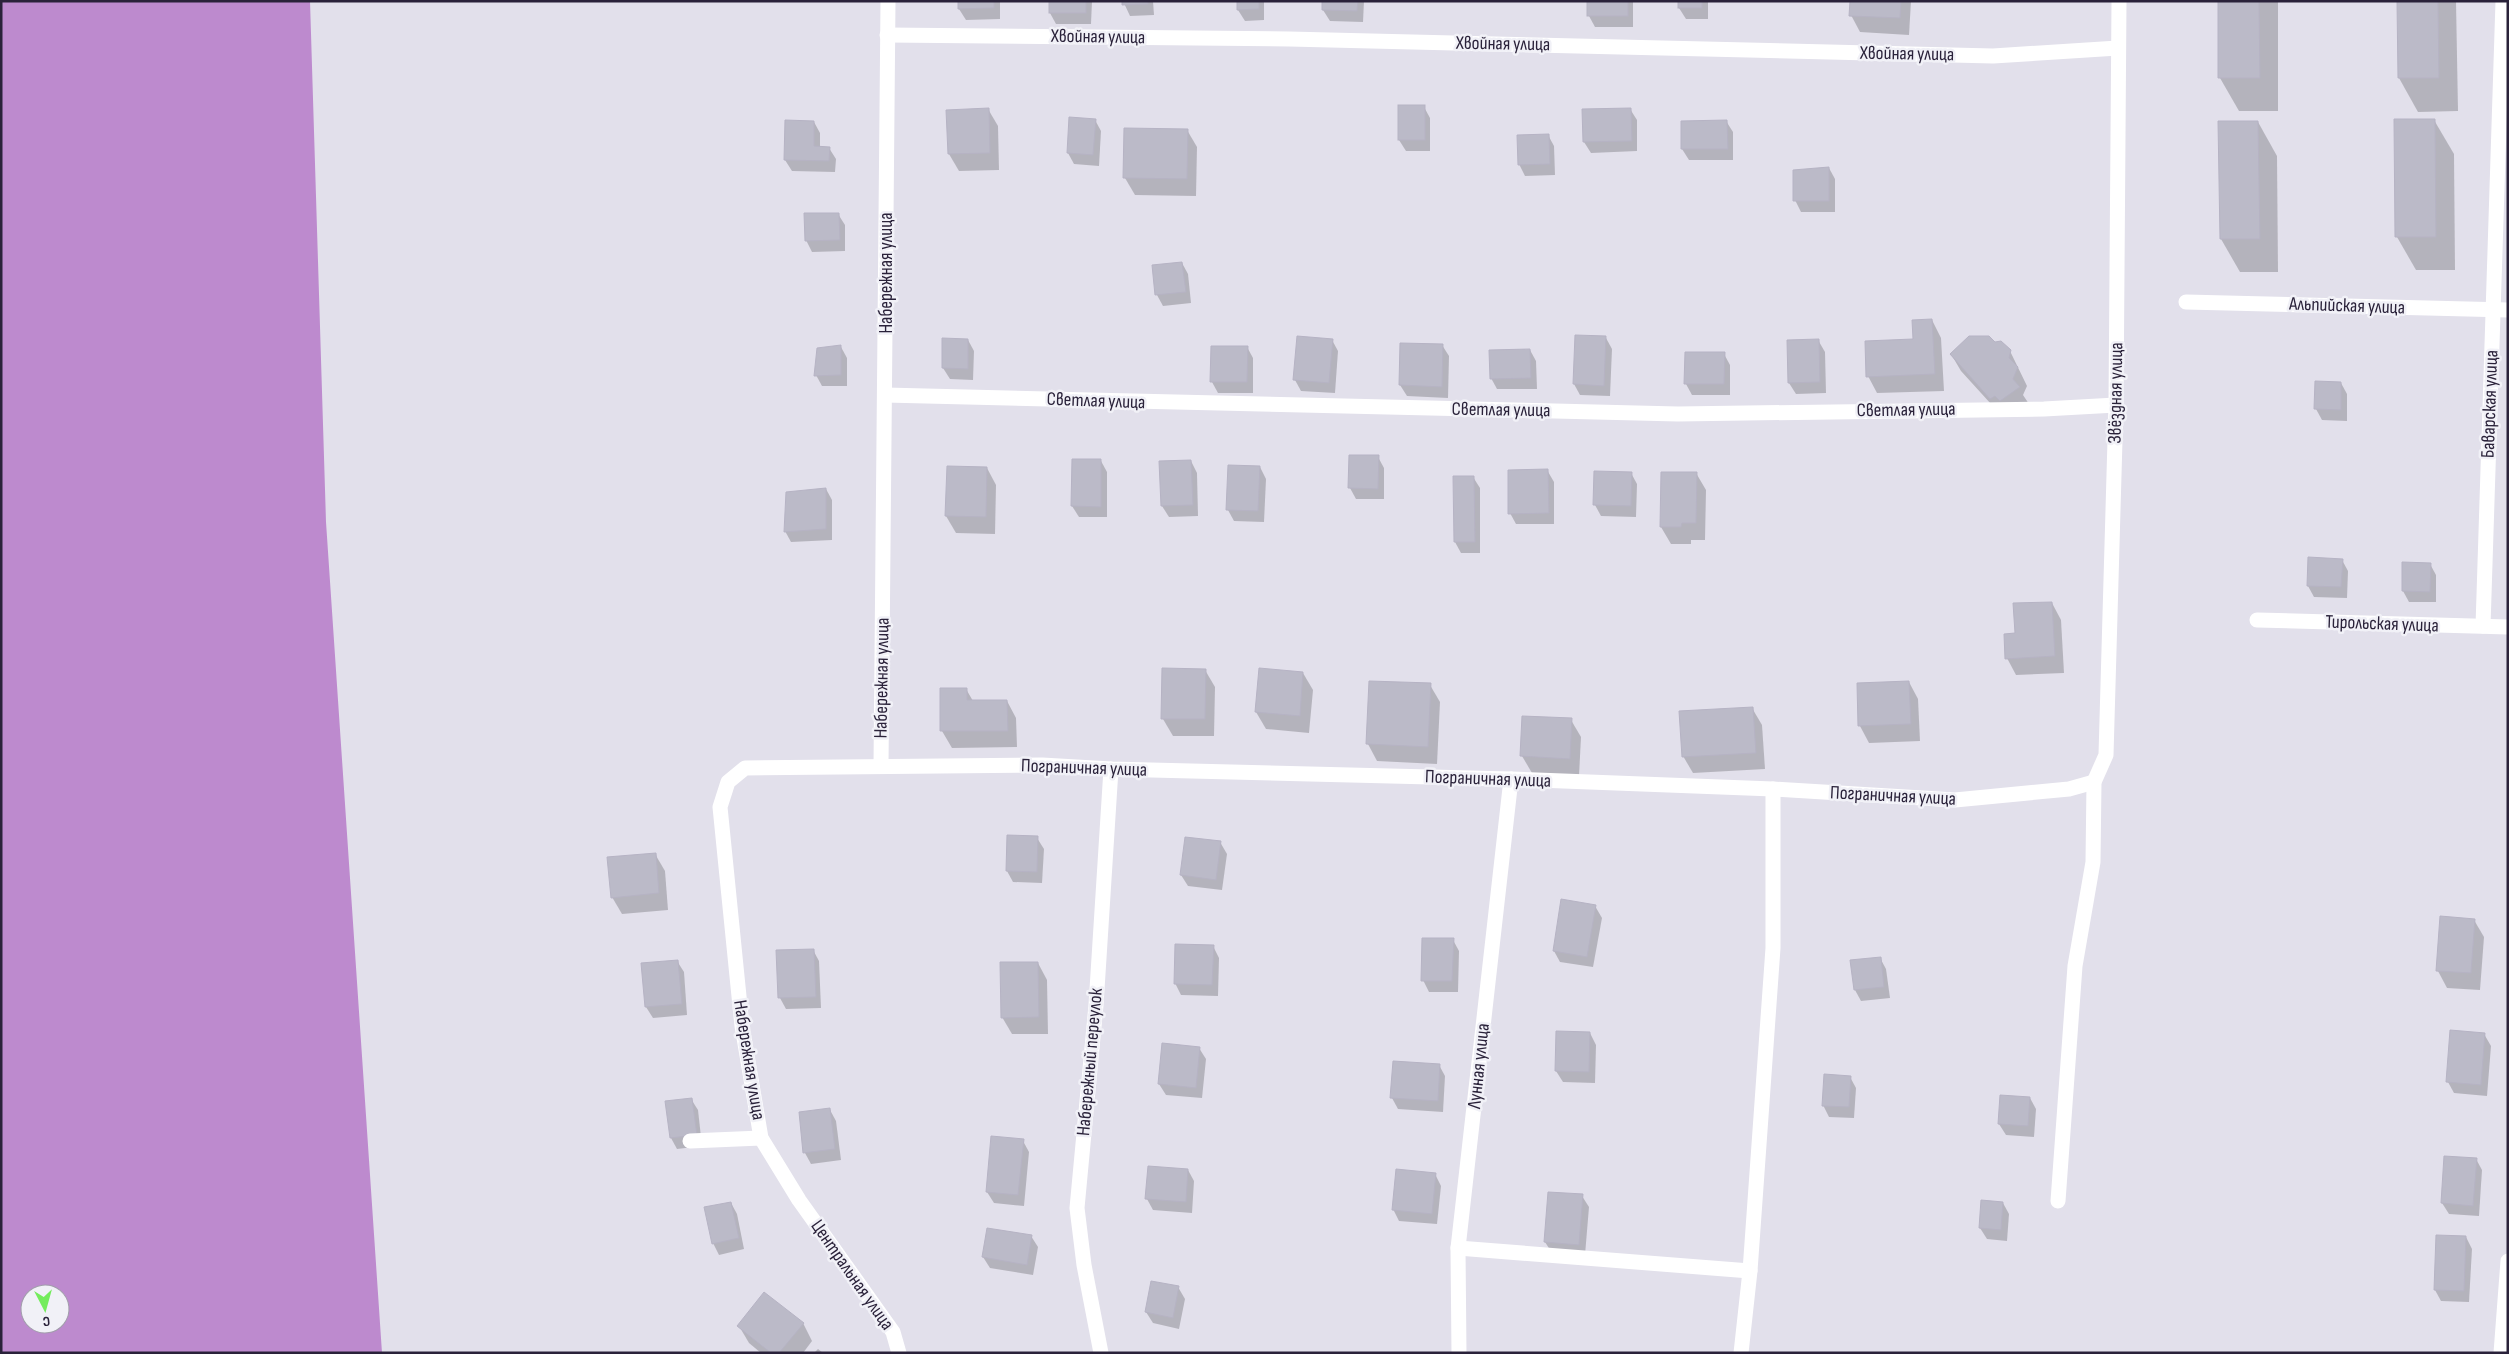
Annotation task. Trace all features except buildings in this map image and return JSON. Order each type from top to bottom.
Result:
[{"type":"street","name":"Набережная улица","points":[[799,1200],[761,1138],[742,1026],[720,807],[728,782],[746,768],[881,765],[888,1]]},
{"type":"street","name":"Звёздная улица","points":[[2094,782],[2106,755],[2116,405],[2119,1]]},
{"type":"street","name":"Баварская улица","points":[[2483,626],[2500,310],[2503,1]]},
{"type":"street","name":"Хвойная улица","points":[[887,35],[1289,39],[1993,56],[2118,48]]},
{"type":"street","name":"Альпийская улица","points":[[2186,302],[2500,310]]},
{"type":"street","name":"Светлая улица","points":[[885,395],[1678,414],[2044,410],[2116,405]]},
{"type":"street","name":"Тирольская улица","points":[[2257,620],[2508,627]]},
{"type":"street","name":"Пограничная улица","points":[[881,765],[1042,765],[1111,769],[1511,779],[1773,789],[1955,800],[2069,789],[2094,782]]},
{"type":"street","name":"Набережный переулок","points":[[1101,1353],[1084,1265],[1077,1208],[1096,1005],[1111,769]]},
{"type":"street","name":"Лунная улица","points":[[1459,1353],[1458,1248],[1511,779]]},
{"type":"street","points":[[2058,1201],[2075,966],[2093,862],[2094,782]]},
{"type":"street","points":[[1741,1353],[1750,1271],[1774,948],[1773,789]]},
{"type":"street","points":[[690,1141],[761,1138]]},
{"type":"street","name":"Центральная улица","points":[[799,1200],[893,1332],[900,1353]]},
{"type":"street","points":[[1458,1248],[1750,1271]]},
{"type":"street","points":[[2501,1353],[2508,1261]]},
{"type":"shaded area","points":[[1,1],[310,1],[326,522],[382,1353],[1,1353]]}]
